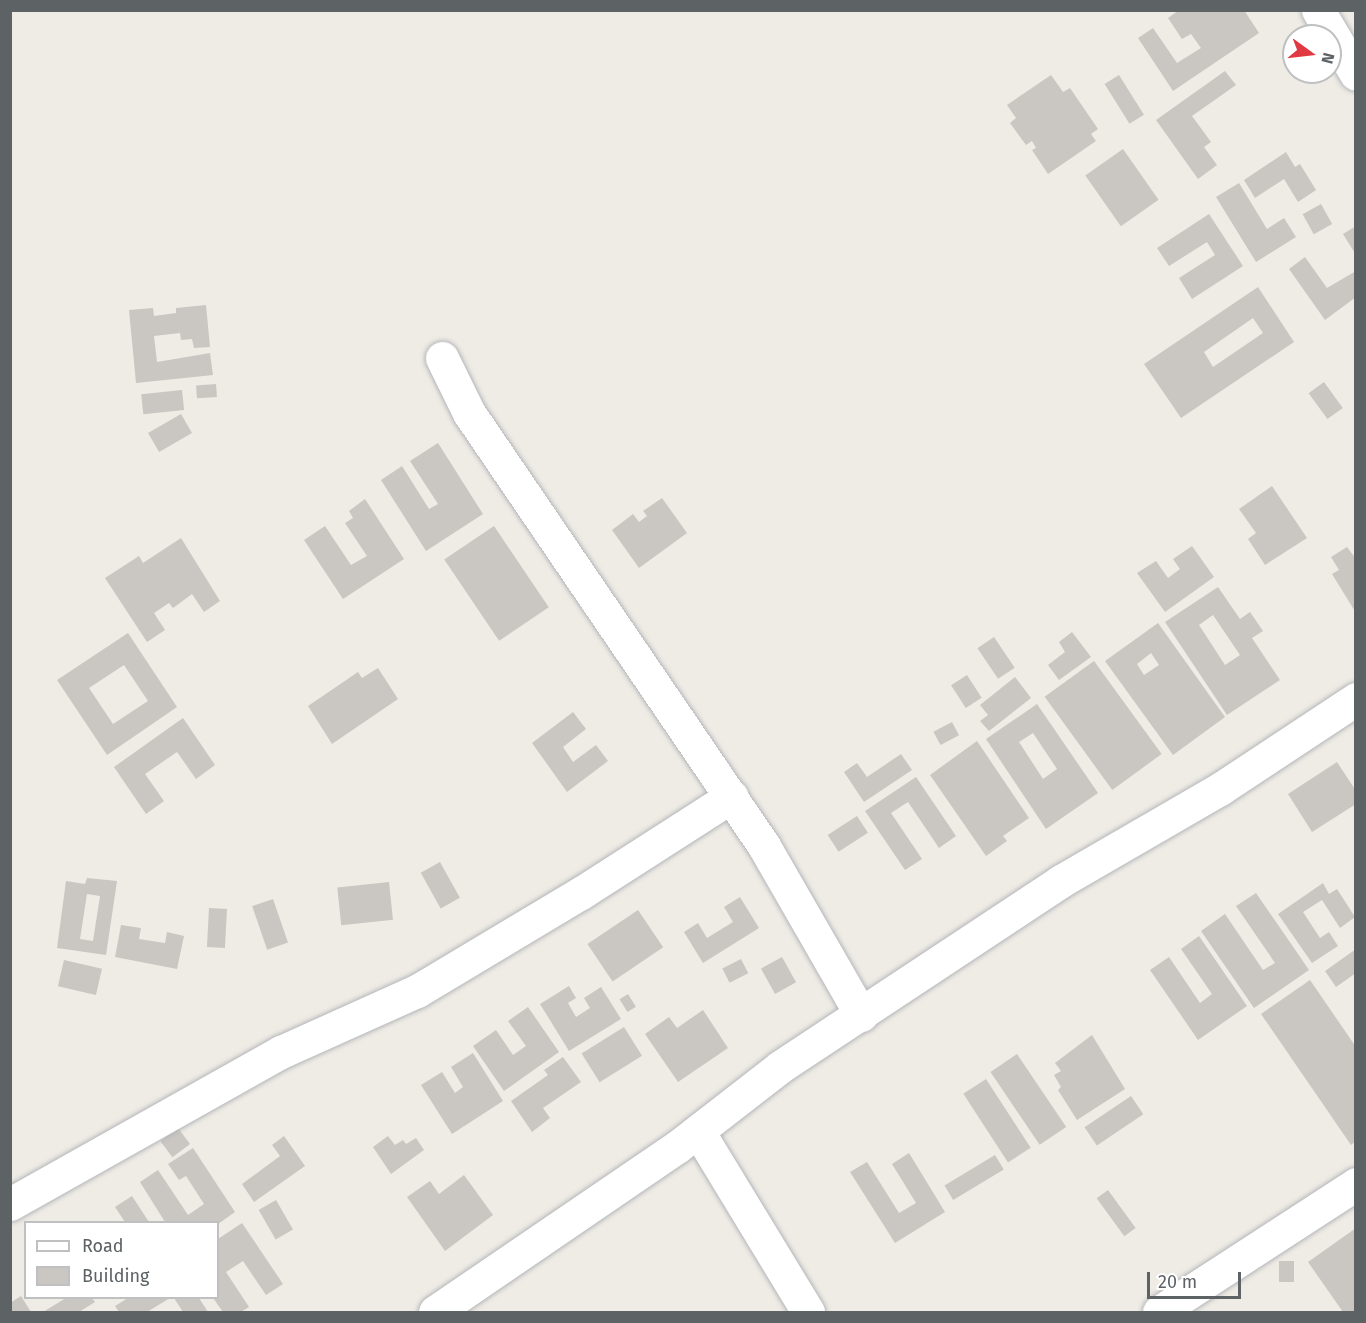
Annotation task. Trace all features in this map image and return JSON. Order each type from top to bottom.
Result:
[{"type":"street","points":[[1318,10],[1356,74]]},
{"type":"street","points":[[442,358],[469,413],[732,796],[861,1015]]},
{"type":"street","points":[[435,1312],[698,1131],[780,1067],[1061,881],[1220,789],[1356,699]]},
{"type":"street","points":[[10,1204],[281,1052],[417,991],[581,893],[732,796]]},
{"type":"street","points":[[698,1131],[808,1312]]},
{"type":"street","points":[[1159,1312],[1356,1184]]},
{"type":"building","points":[[1179,10],[1244,10],[1259,33],[1173,91],[1138,38],[1153,28],[1177,63],[1201,48],[1191,34],[1182,39],[1168,18]]},
{"type":"building","points":[[1225,71],[1236,85],[1192,116],[1211,142],[1204,147],[1217,165],[1198,179],[1156,120]]},
{"type":"building","points":[[1051,75],[1063,92],[1070,88],[1098,129],[1091,134],[1096,141],[1048,174],[1032,150],[1036,148],[1032,141],[1026,145],[1010,123],[1016,118],[1007,105]]},
{"type":"building","points":[[1119,75],[1144,115],[1129,124],[1105,84]]},
{"type":"building","points":[[1123,149],[1159,200],[1121,226],[1085,175]]},
{"type":"building","points":[[1286,152],[1295,167],[1300,164],[1316,190],[1298,202],[1284,179],[1255,198],[1244,180]]},
{"type":"building","points":[[1239,183],[1267,229],[1284,218],[1296,237],[1256,262],[1216,197]]},
{"type":"building","points":[[1321,204],[1332,224],[1314,234],[1303,214]]},
{"type":"building","points":[[1209,214],[1243,266],[1192,299],[1179,278],[1215,255],[1207,242],[1169,266],[1157,248]]},
{"type":"building","points":[[1356,226],[1356,255],[1343,234]]},
{"type":"building","points":[[1305,257],[1327,288],[1356,271],[1356,297],[1325,320],[1289,269]]},
{"type":"building","points":[[1258,287],[1294,342],[1181,418],[1144,364]],"holes":[[[1253,318],[1263,333],[1213,367],[1204,352]]]},
{"type":"building","points":[[206,305],[210,347],[194,348],[192,339],[181,340],[180,333],[154,336],[157,362],[210,353],[213,375],[136,383],[129,310],[153,308],[154,316],[176,313],[176,308]]},
{"type":"building","points":[[1324,382],[1343,408],[1327,419],[1309,393]]},
{"type":"building","points":[[216,384],[217,397],[197,398],[196,385]]},
{"type":"building","points":[[182,390],[184,410],[143,414],[141,394]]},
{"type":"building","points":[[181,414],[192,433],[159,452],[148,433]]},
{"type":"building","points":[[438,443],[483,514],[426,551],[381,480],[402,466],[429,509],[438,504],[410,461]]},
{"type":"building","points":[[1272,486],[1307,538],[1265,565],[1248,539],[1256,533],[1239,509]]},
{"type":"building","points":[[662,498],[687,533],[639,568],[612,530],[633,514],[639,522],[647,516],[643,511]]},
{"type":"building","points":[[365,499],[404,559],[343,599],[304,540],[325,526],[351,565],[367,556],[345,523],[353,518],[349,511]]},
{"type":"building","points":[[494,526],[549,607],[499,641],[444,560]]},
{"type":"building","points":[[181,538],[220,601],[204,612],[192,594],[173,608],[169,603],[154,613],[165,630],[147,642],[105,578],[139,556],[143,563]]},
{"type":"building","points":[[1192,546],[1214,577],[1165,612],[1137,573],[1156,561],[1168,578],[1180,569],[1173,559]]},
{"type":"building","points":[[1347,547],[1356,559],[1356,613],[1332,574],[1339,570],[1331,557]]},
{"type":"building","points":[[1218,587],[1240,619],[1250,612],[1263,631],[1252,638],[1280,680],[1227,715],[1165,622]],"holes":[[[1213,615],[1240,655],[1225,665],[1199,625]]]},
{"type":"building","points":[[1158,623],[1225,717],[1173,755],[1105,661]],"holes":[[[1151,653],[1159,665],[1144,675],[1137,664]]]},
{"type":"building","points":[[1072,632],[1091,657],[1059,680],[1048,665],[1065,652],[1059,642]]},
{"type":"building","points":[[128,633],[177,707],[107,755],[57,680]],"holes":[[[124,665],[148,701],[113,724],[89,688]]]},
{"type":"building","points":[[994,637],[1015,668],[998,679],[977,648]]},
{"type":"building","points":[[1094,661],[1162,754],[1112,790],[1045,697]]},
{"type":"building","points":[[378,668],[398,699],[332,744],[308,706],[358,672],[362,678]]},
{"type":"building","points":[[967,675],[982,698],[966,708],[951,685]]},
{"type":"building","points":[[1015,677],[1031,698],[989,731],[980,721],[988,715],[980,705]]},
{"type":"building","points":[[1037,704],[1098,793],[1046,829],[986,739]],"holes":[[[1033,733],[1057,769],[1043,779],[1019,742]]]},
{"type":"building","points":[[573,712],[586,729],[563,747],[573,762],[596,745],[608,761],[567,792],[532,743]]},
{"type":"building","points":[[183,718],[215,765],[196,779],[177,752],[145,774],[164,801],[146,814],[114,767]]},
{"type":"building","points":[[952,722],[959,735],[941,745],[933,732]]},
{"type":"building","points":[[977,741],[1029,818],[1003,836],[1007,841],[986,856],[930,775]]},
{"type":"building","points":[[901,754],[912,770],[864,802],[844,772],[857,763],[867,777]]},
{"type":"building","points":[[1337,762],[1356,791],[1356,804],[1312,832],[1288,794]]},
{"type":"building","points":[[916,777],[956,836],[939,848],[908,802],[891,813],[922,859],[905,870],[865,811]]},
{"type":"building","points":[[857,816],[868,833],[839,852],[828,835]]},
{"type":"building","points":[[440,862],[460,898],[441,909],[421,873]]},
{"type":"building","points":[[87,878],[117,881],[106,955],[57,948],[66,881],[85,884]],"holes":[[[87,894],[100,896],[93,941],[80,939]]]},
{"type":"building","points":[[389,882],[393,920],[341,925],[337,887]]},
{"type":"building","points":[[1323,883],[1329,894],[1337,889],[1355,917],[1340,928],[1322,900],[1303,912],[1320,938],[1329,932],[1338,946],[1312,963],[1278,914]]},
{"type":"building","points":[[1256,893],[1309,970],[1254,1008],[1201,931],[1225,914],[1263,970],[1275,963],[1236,906]]},
{"type":"building","points":[[740,897],[759,928],[703,963],[684,932],[698,923],[707,938],[733,922],[724,907]]},
{"type":"building","points":[[273,899],[288,942],[267,950],[252,906]]},
{"type":"building","points":[[209,908],[227,909],[225,948],[207,947]]},
{"type":"building","points":[[638,910],[663,947],[613,981],[587,944]]},
{"type":"building","points":[[121,925],[141,928],[139,939],[165,943],[167,932],[184,936],[177,969],[115,957]]},
{"type":"building","points":[[1199,936],[1247,1006],[1198,1040],[1150,970],[1169,957],[1200,1003],[1212,994],[1181,949]]},
{"type":"building","points":[[1356,949],[1356,973],[1336,987],[1325,971]]},
{"type":"building","points":[[782,957],[796,982],[775,994],[761,969]]},
{"type":"building","points":[[741,959],[748,973],[730,983],[722,969]]},
{"type":"building","points":[[64,960],[102,969],[96,995],[58,986]]},
{"type":"building","points":[[1310,980],[1356,1047],[1356,1141],[1351,1145],[1261,1014]]},
{"type":"building","points":[[569,986],[576,998],[568,1003],[576,1017],[590,1008],[584,998],[601,987],[621,1019],[569,1051],[540,1004]]},
{"type":"building","points":[[628,994],[636,1007],[627,1012],[620,999]]},
{"type":"building","points":[[528,1007],[559,1052],[504,1091],[473,1046],[496,1030],[513,1055],[526,1046],[508,1021]]},
{"type":"building","points":[[703,1010],[728,1048],[678,1082],[645,1034],[669,1017],[677,1028]]},
{"type":"building","points":[[624,1027],[642,1056],[600,1082],[582,1053]]},
{"type":"building","points":[[1092,1035],[1125,1089],[1077,1120],[1058,1090],[1061,1087],[1054,1075],[1061,1071],[1055,1063]]},
{"type":"building","points":[[473,1053],[503,1101],[452,1134],[421,1085],[442,1072],[455,1093],[463,1087],[451,1067]]},
{"type":"building","points":[[1017,1054],[1066,1127],[1040,1145],[990,1072]]},
{"type":"building","points":[[563,1057],[581,1082],[543,1108],[550,1118],[532,1132],[511,1101],[548,1075],[544,1070]]},
{"type":"building","points":[[986,1079],[1031,1148],[1008,1162],[963,1094]]},
{"type":"building","points":[[1131,1096],[1143,1114],[1097,1146],[1085,1127]]},
{"type":"building","points":[[178,1128],[190,1144],[172,1157],[160,1141]]},
{"type":"building","points":[[284,1136],[305,1166],[254,1202],[242,1184],[280,1156],[272,1145]]},
{"type":"building","points":[[388,1136],[395,1145],[403,1140],[406,1144],[416,1138],[424,1150],[391,1174],[373,1147]]},
{"type":"building","points":[[193,1148],[235,1212],[219,1223],[219,1221],[164,1221],[140,1182],[158,1170],[188,1215],[204,1204],[186,1176],[179,1180],[168,1164]]},
{"type":"building","points":[[909,1153],[945,1212],[895,1243],[850,1172],[867,1162],[899,1213],[916,1203],[892,1164]]},
{"type":"building","points":[[995,1155],[1004,1170],[953,1200],[944,1185]]},
{"type":"building","points":[[464,1175],[493,1215],[445,1251],[407,1197],[430,1181],[439,1194]]},
{"type":"building","points":[[1108,1190],[1136,1228],[1124,1236],[1097,1198]]},
{"type":"building","points":[[132,1196],[148,1221],[124,1221],[115,1207]]},
{"type":"building","points":[[276,1200],[293,1229],[276,1239],[259,1210]]},
{"type":"building","points":[[242,1223],[283,1284],[266,1295],[243,1261],[226,1272],[249,1307],[241,1312],[223,1312],[214,1299],[219,1299],[219,1238]]},
{"type":"building","points":[[1356,1228],[1356,1312],[1343,1312],[1308,1262]]},
{"type":"building","points":[[1279,1261],[1294,1261],[1294,1282],[1279,1282]]},
{"type":"building","points":[[21,1296],[31,1312],[10,1312],[10,1303]]},
{"type":"building","points":[[64,1299],[93,1299],[95,1302],[79,1312],[43,1312]]},
{"type":"building","points":[[126,1299],[168,1299],[147,1312],[119,1312],[115,1306]]},
{"type":"building","points":[[175,1299],[200,1299],[208,1312],[183,1312]]}]
